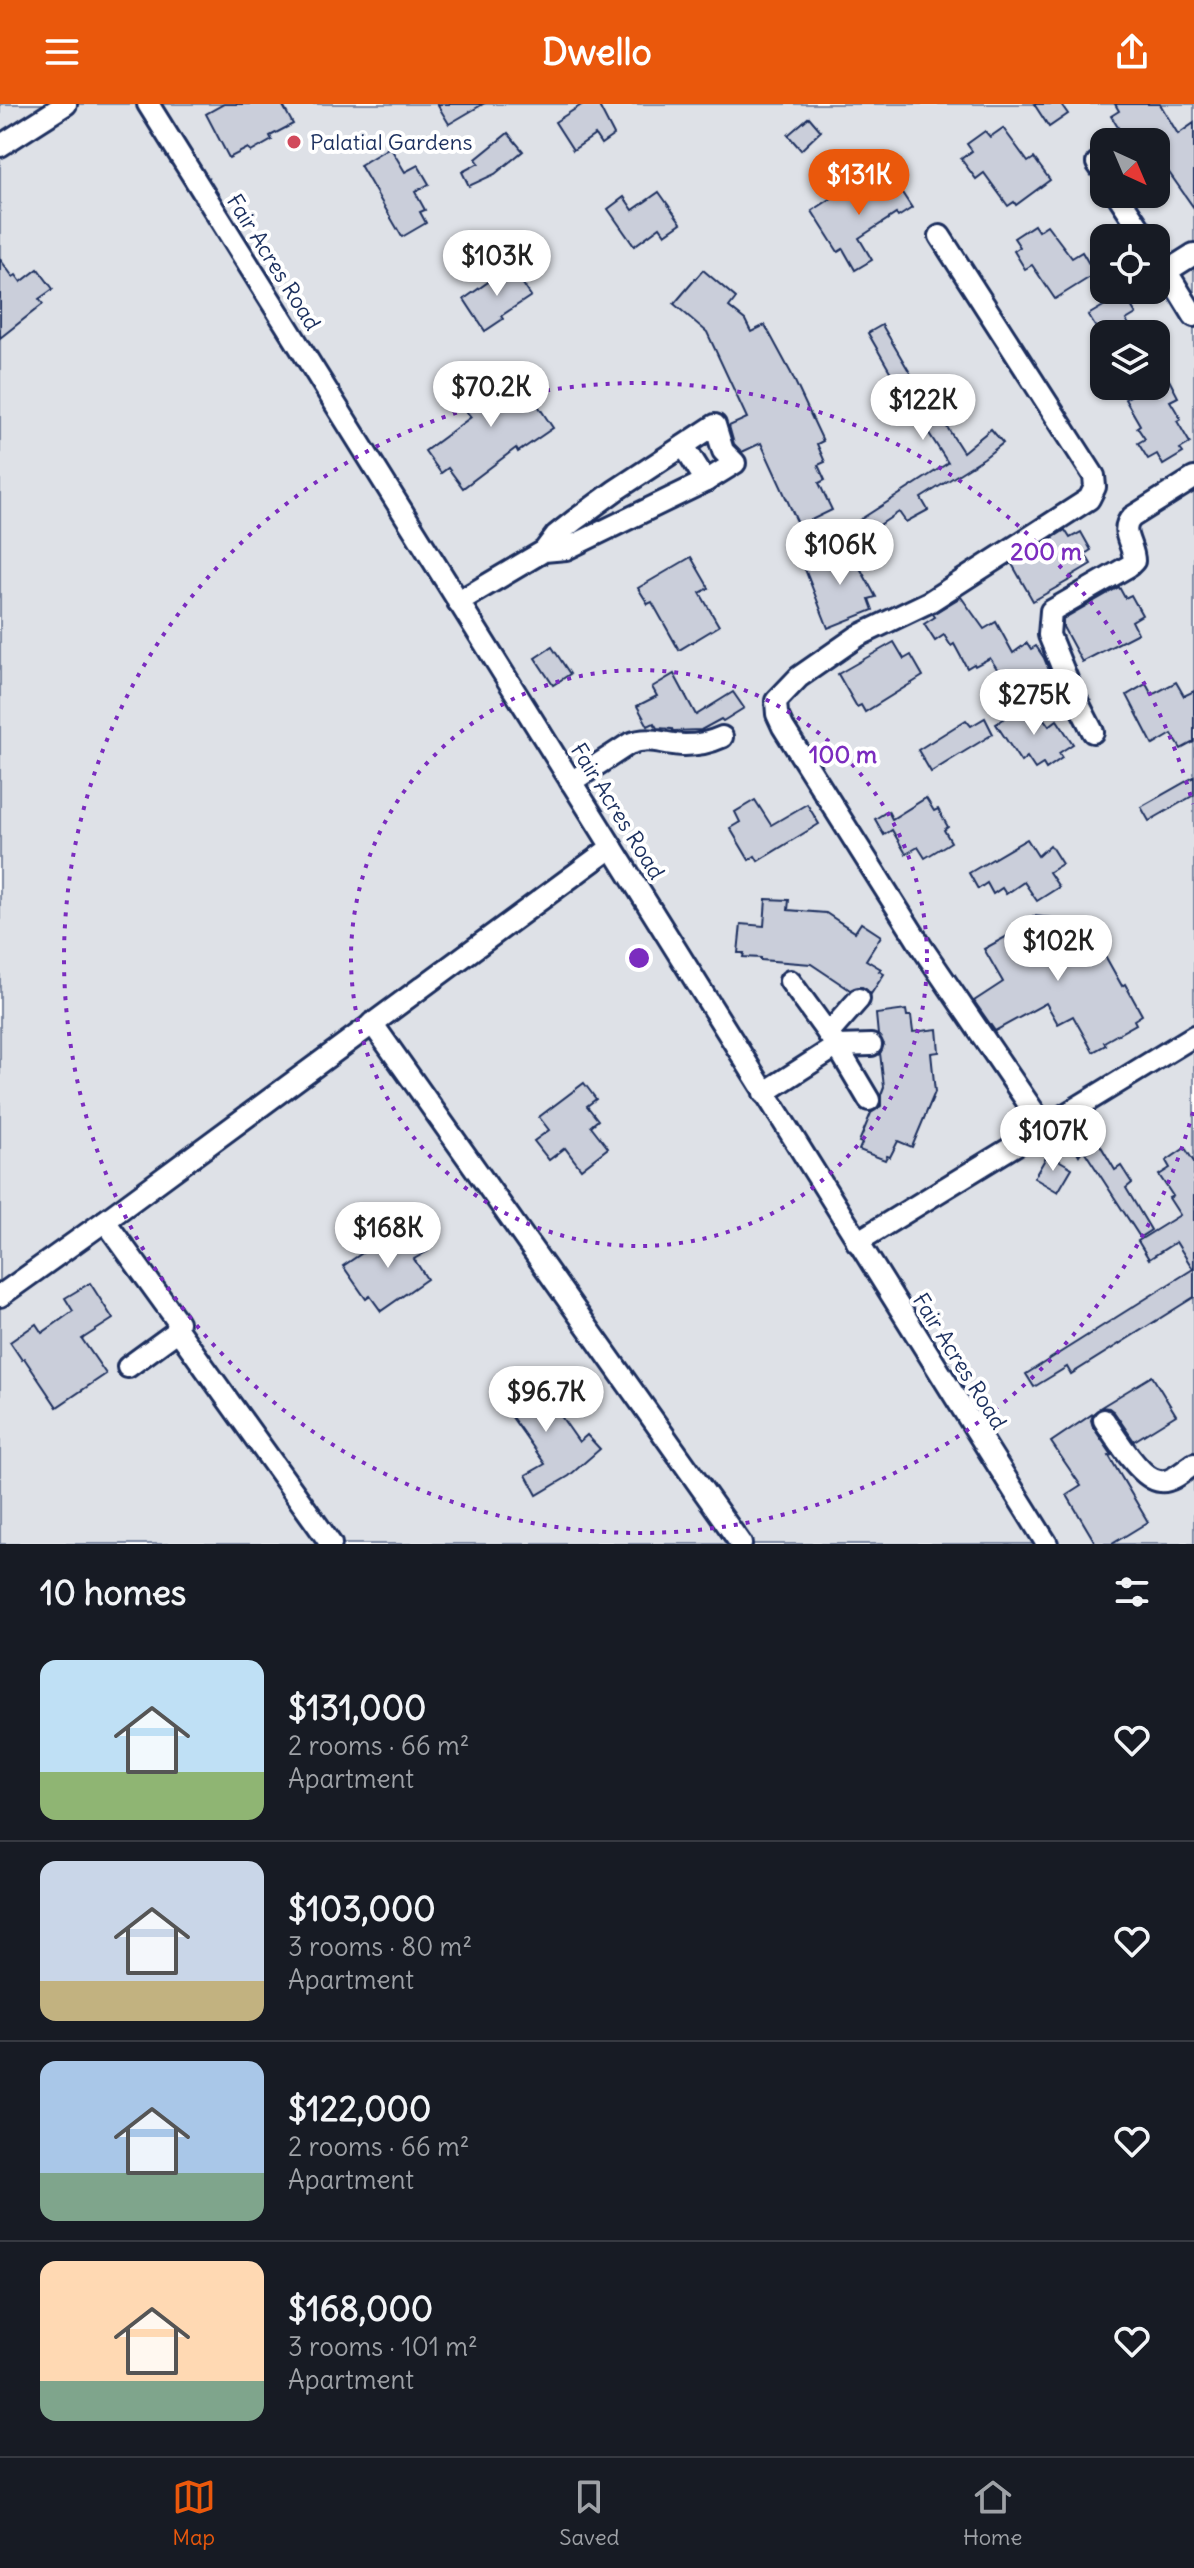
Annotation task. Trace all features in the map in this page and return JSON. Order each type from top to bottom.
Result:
[{"type":"street","points":[[0,146],[66,104]]},
{"type":"street","name":"Fair Acres Road","points":[[148,104],[1047,1544]]},
{"type":"street","points":[[940,236],[1094,476],[1095,487],[1089,499],[977,572],[929,602],[858,636],[799,677],[776,701],[776,707],[783,727],[921,946],[1045,1128]]},
{"type":"street","points":[[1170,261],[1194,254]]},
{"type":"street","points":[[1170,276],[1194,316]]},
{"type":"street","points":[[458,602],[544,551],[556,535],[575,520],[715,425],[723,451],[735,463],[706,481],[566,549],[544,551]]},
{"type":"street","points":[[684,446],[706,481]]},
{"type":"street","points":[[1093,732],[1049,635],[1051,611],[1129,566],[1134,561],[1134,553],[1125,529],[1126,523],[1194,478]]},
{"type":"street","points":[[571,782],[639,740],[650,738],[685,745],[711,742],[722,737]]},
{"type":"street","points":[[0,1296],[612,847]]},
{"type":"street","points":[[790,981],[833,1040],[869,1100]]},
{"type":"street","points":[[764,1093],[833,1040],[859,999]]},
{"type":"street","points":[[372,1023],[741,1544]]},
{"type":"street","points":[[857,1242],[1194,1036]]},
{"type":"street","points":[[833,1040],[871,1045]]},
{"type":"street","points":[[105,1221],[178,1322],[176,1332],[128,1367]]},
{"type":"street","points":[[177,1329],[331,1544]]},
{"type":"street","points":[[1104,1420],[1124,1451],[1157,1481],[1167,1480],[1194,1464]]},
{"type":"shaded area","points":[[0,104],[1194,104],[1194,1544],[0,1544]]},
{"type":"building","points":[[224,104],[282,104],[293,124],[270,136],[272,140],[251,152],[248,148],[229,158],[206,114]]},
{"type":"building","points":[[437,104],[483,104],[449,124]]},
{"type":"building","points":[[583,104],[598,104],[614,135],[601,144],[595,135],[573,150],[555,122]]},
{"type":"building","points":[[1034,104],[1061,104],[1068,114],[1049,127]]},
{"type":"building","points":[[1115,104],[1160,104],[1178,134],[1194,123],[1194,208],[1170,174],[1170,128],[1118,128],[1111,116],[1119,111]]},
{"type":"building","points":[[809,117],[821,131],[801,150],[788,135]]},
{"type":"building","points":[[1003,128],[1028,162],[1034,158],[1050,180],[1016,205],[1014,202],[1008,206],[984,173],[976,179],[961,159],[972,151],[967,144],[985,131],[990,137]]},
{"type":"building","points":[[508,133],[523,151],[495,174],[469,186],[462,172],[479,163],[476,159]]},
{"type":"building","points":[[390,147],[405,172],[418,165],[429,184],[415,192],[425,210],[420,212],[426,223],[402,237],[360,165]]},
{"type":"building","points":[[893,179],[912,208],[898,217],[896,214],[859,238],[872,260],[855,270],[843,249],[838,252],[812,211],[858,181],[867,195]]},
{"type":"building","points":[[659,192],[681,223],[665,234],[660,227],[634,246],[608,209],[624,197],[633,210]]},
{"type":"building","points":[[1034,225],[1038,231],[1047,225],[1072,258],[1082,252],[1090,266],[1090,277],[1055,299],[1032,265],[1025,269],[1014,251],[1020,247],[1014,238]]},
{"type":"building","points":[[0,259],[13,277],[16,275],[21,282],[38,269],[53,289],[39,299],[43,304],[0,338]]},
{"type":"building","points":[[511,266],[531,296],[485,331],[464,299]]},
{"type":"building","points":[[703,270],[736,298],[729,307],[745,320],[751,332],[765,325],[823,441],[817,444],[825,462],[818,465],[825,480],[819,483],[832,510],[799,526],[761,443],[742,452],[734,444],[729,426],[747,418],[707,332],[674,304]]},
{"type":"building","points":[[1107,304],[1130,304],[1136,314],[1126,320],[1091,320],[1088,315]]},
{"type":"building","points":[[882,325],[933,412],[936,410],[963,452],[991,429],[1003,443],[921,498],[928,510],[906,522],[899,512],[866,534],[858,521],[948,463],[915,415],[868,333]]},
{"type":"building","points":[[513,368],[553,428],[518,452],[516,448],[463,488],[448,468],[441,473],[425,451],[471,417],[460,404]]},
{"type":"building","points":[[1170,382],[1178,397],[1170,401],[1190,443],[1180,449],[1183,453],[1163,465],[1157,454],[1148,459],[1138,443],[1145,439],[1137,427],[1140,425],[1126,400],[1170,400]]},
{"type":"building","points":[[1065,530],[1070,538],[1081,532],[1091,550],[1085,554],[1091,564],[1033,601],[1012,564]]},
{"type":"building","points":[[848,546],[876,597],[869,599],[873,610],[828,628],[803,564]]},
{"type":"building","points":[[691,557],[709,588],[700,593],[719,626],[679,650],[652,602],[648,604],[638,588]]},
{"type":"building","points":[[1119,587],[1125,598],[1131,595],[1142,615],[1132,621],[1138,633],[1082,662],[1063,627],[1063,619]]},
{"type":"building","points":[[961,597],[984,629],[996,622],[1013,653],[1027,643],[1031,649],[1036,646],[1054,682],[1020,704],[990,658],[967,668],[954,644],[951,646],[944,635],[935,641],[924,624],[935,617],[933,614]]},
{"type":"building","points":[[894,642],[904,659],[911,655],[923,676],[865,712],[861,705],[857,707],[838,674]]},
{"type":"building","points":[[552,647],[570,674],[553,685],[535,658]]},
{"type":"building","points":[[674,674],[696,715],[733,692],[744,708],[701,730],[673,731],[657,728],[654,723],[648,726],[637,706],[657,696],[652,687]]},
{"type":"building","points":[[1176,682],[1184,696],[1194,691],[1194,742],[1181,749],[1172,734],[1153,745],[1127,695],[1146,684],[1152,695]]},
{"type":"building","points":[[1031,701],[1049,726],[1057,720],[1073,744],[1059,753],[1062,758],[1046,769],[1043,764],[1035,769],[1027,757],[1021,762],[996,724]]},
{"type":"building","points":[[985,718],[993,734],[931,772],[918,750],[966,720],[971,726]]},
{"type":"building","points":[[1194,777],[1194,795],[1149,821],[1141,807]]},
{"type":"building","points":[[926,798],[934,811],[938,809],[948,827],[944,830],[951,842],[925,858],[918,847],[906,854],[892,830],[884,835],[875,819],[888,811],[892,819]]},
{"type":"building","points":[[755,800],[771,825],[807,804],[819,824],[758,861],[755,856],[749,860],[730,828],[740,822],[735,812]]},
{"type":"building","points":[[1027,839],[1038,856],[1050,845],[1062,864],[1049,872],[1059,887],[1037,901],[1024,882],[1006,894],[1002,888],[993,894],[987,883],[978,889],[969,873]]},
{"type":"building","points":[[766,899],[789,900],[788,910],[826,913],[855,932],[861,923],[881,936],[866,960],[884,974],[871,994],[862,987],[850,990],[811,964],[761,960],[738,953],[741,924],[764,926]]},
{"type":"building","points":[[1033,916],[1052,918],[1051,924],[1062,929],[1055,955],[1093,934],[1142,1015],[1134,1020],[1136,1024],[1093,1052],[1073,1016],[1058,1024],[1046,1003],[995,1031],[974,1001],[1003,982],[984,949],[1031,923]]},
{"type":"building","points":[[906,1010],[907,1016],[911,1016],[913,1032],[937,1029],[939,1052],[931,1053],[935,1092],[912,1147],[898,1141],[890,1157],[887,1156],[885,1160],[859,1150],[862,1143],[859,1142],[871,1113],[881,1106],[884,1087],[880,1053],[884,1044],[878,1035],[876,1014]]},
{"type":"building","points":[[584,1083],[596,1099],[587,1106],[598,1120],[591,1126],[608,1148],[581,1169],[565,1148],[549,1160],[534,1141],[549,1130],[539,1117]]},
{"type":"building","points":[[1086,1121],[1115,1170],[1121,1166],[1132,1183],[1126,1188],[1151,1230],[1140,1237],[1083,1149],[1079,1155],[1066,1133]]},
{"type":"building","points":[[1185,1148],[1194,1162],[1194,1297],[1071,1374],[1067,1367],[1034,1387],[1026,1374],[1193,1269],[1176,1242],[1149,1259],[1138,1241],[1180,1215],[1169,1198],[1173,1196],[1159,1175],[1170,1168],[1166,1161]]},
{"type":"building","points":[[1048,1154],[1072,1168],[1058,1192],[1034,1178]]},
{"type":"building","points":[[395,1231],[403,1244],[417,1235],[428,1251],[414,1259],[427,1279],[381,1311],[370,1296],[366,1299],[343,1266]]},
{"type":"building","points":[[90,1283],[113,1319],[82,1339],[106,1374],[57,1407],[10,1342],[36,1324],[42,1333],[73,1311],[65,1298]]},
{"type":"building","points":[[528,1373],[548,1400],[553,1397],[562,1410],[558,1412],[579,1442],[587,1435],[600,1449],[569,1476],[537,1495],[526,1475],[545,1464],[497,1396]]},
{"type":"building","points":[[1152,1376],[1176,1415],[1134,1441],[1114,1412],[1101,1407]]},
{"type":"building","points":[[1094,1413],[1091,1420],[1093,1427],[1112,1455],[1109,1456],[1148,1522],[1112,1544],[1096,1544],[1067,1495],[1081,1486],[1051,1442]]},
{"type":"place","name":"Palatial Gardens","points":[[294,142]]}]
